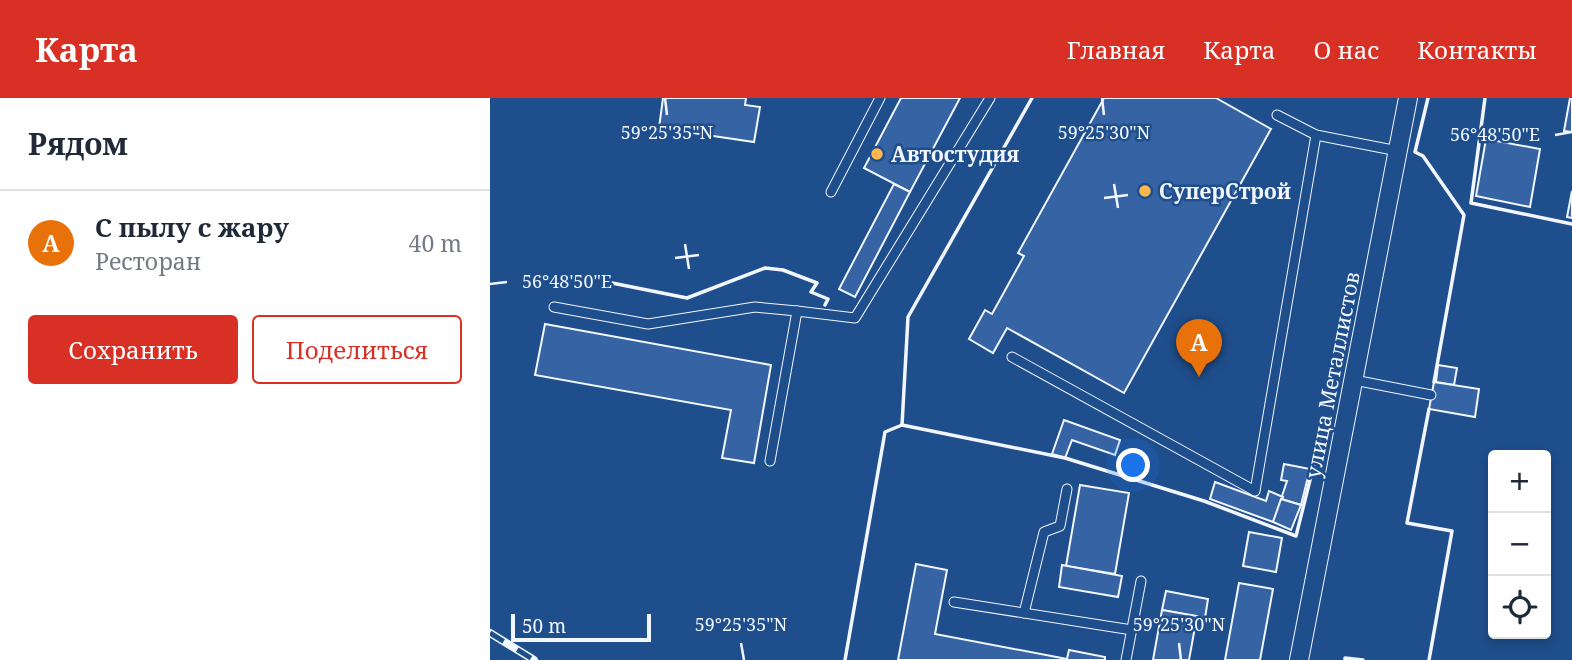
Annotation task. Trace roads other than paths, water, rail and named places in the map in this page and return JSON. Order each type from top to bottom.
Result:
[{"type":"street","name":"улица Металлистов","points":[[1299,660],[1409,98]]},
{"type":"lane","points":[[831,192],[880,98]]},
{"type":"lane","points":[[554,307],[648,324],[755,307],[855,318],[990,98]]},
{"type":"lane","points":[[1277,115],[1316,135],[1398,151]]},
{"type":"lane","points":[[1012,357],[1255,491],[1316,135]]},
{"type":"lane","points":[[771,461],[797,311]]},
{"type":"lane","points":[[1354,380],[1431,395]]},
{"type":"lane","points":[[1024,613],[1044,532],[1060,526],[1067,489]]},
{"type":"lane","points":[[1126,660],[1141,581]]},
{"type":"lane","points":[[954,602],[1132,630]]},
{"type":"railway","points":[[490,633],[534,660]]},
{"type":"place","name":"Автостудия","points":[[877,154]]},
{"type":"place","name":"СуперСтрой","points":[[1145,191]]},
{"type":"place","name":"С пылу с жару","points":[[1199,377]]}]
